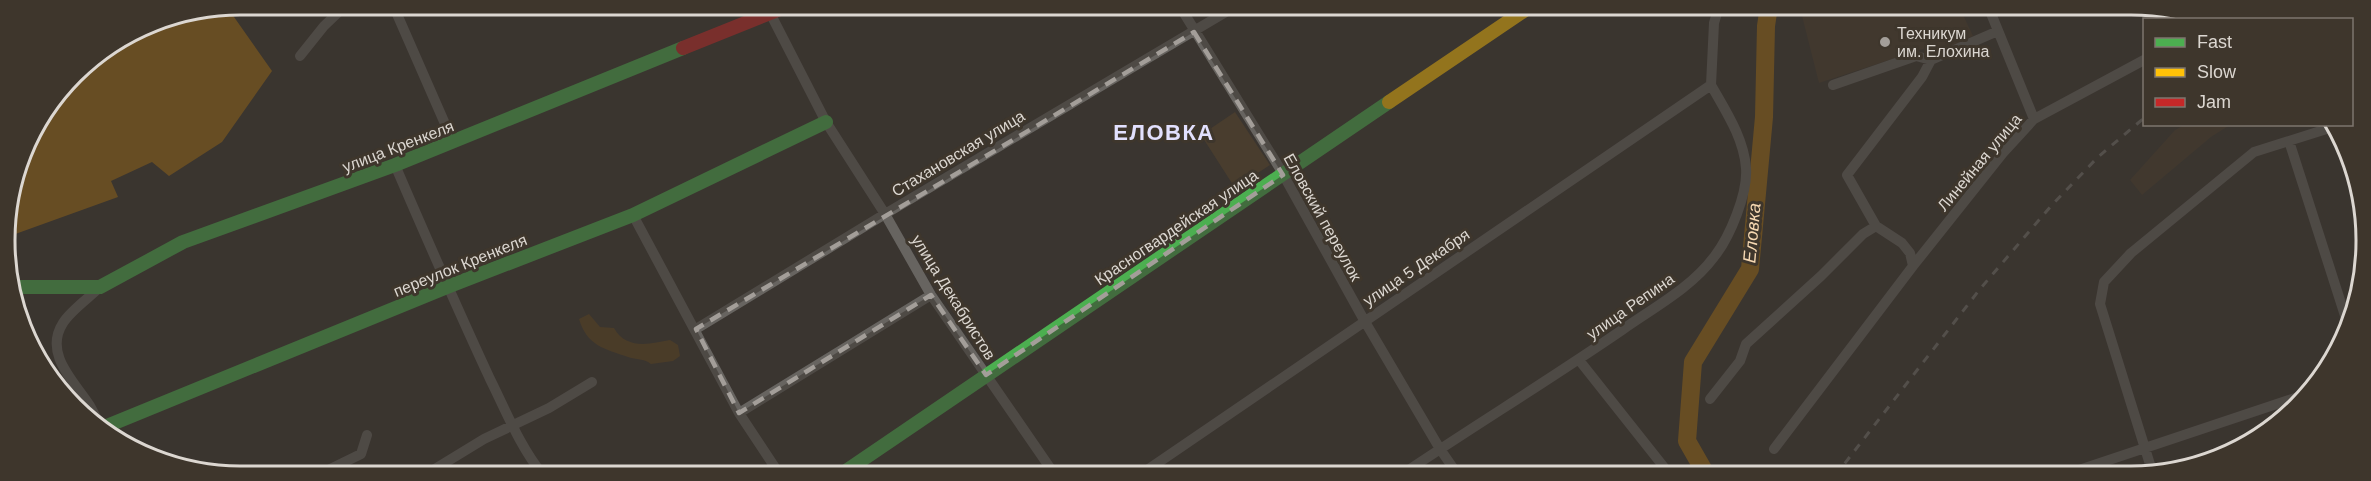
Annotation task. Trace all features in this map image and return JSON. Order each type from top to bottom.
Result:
[{"type":"street","points":[[300,56],[336,15]]},
{"type":"street","points":[[397,15],[453,142]]},
{"type":"street","name":"улица Кренкеля","points":[[20,287],[100,287],[183,242],[453,142],[753,15]]},
{"type":"street","name":"улица Декабристов","points":[[770,15],[826,122],[885,214],[931,295],[1049,466]]},
{"type":"street","name":"Еловский переулок","points":[[1185,15],[1283,175],[1364,320],[1451,466]]},
{"type":"street","name":"Стахановская улица","points":[[696,329],[1221,15]]},
{"type":"street","name":"Красногвардейская улица","points":[[853,466],[1518,15]]},
{"type":"street","points":[[1711,85],[1716,15]]},
{"type":"street","points":[[1992,15],[2034,119]]},
{"type":"street","points":[[1833,85],[1916,56],[1931,60],[1998,31]]},
{"type":"street","points":[[1913,266],[1910,253],[1902,243],[1876,226],[1847,175],[1922,77],[1931,60]]},
{"type":"street","name":"Линейная улица","points":[[1774,449],[1913,266],[2003,153],[2034,119],[2143,61]]},
{"type":"street","name":"улица 5 Декабря","points":[[1153,466],[1711,85]]},
{"type":"street","name":"улица Репина","points":[[1414,466],[1579,360],[1683,288],[1714,257],[1728,234],[1744,190],[1746,168],[1742,146],[1711,85]]},
{"type":"street","name":"переулок Кренкеля","points":[[110,425],[447,287],[633,215],[826,122]]},
{"type":"street","points":[[2150,465],[2100,304],[2104,282],[2131,252],[2254,152],[2327,129]]},
{"type":"street","points":[[2289,141],[2344,313]]},
{"type":"street","points":[[395,165],[447,287],[512,425],[535,466]]},
{"type":"street","points":[[633,215],[739,413],[774,466]]},
{"type":"street","points":[[1710,399],[1740,361],[1746,344],[1821,276],[1863,234],[1876,226]]},
{"type":"street","points":[[92,410],[58,357],[57,339],[63,322],[100,287]]},
{"type":"street","points":[[739,413],[931,295]]},
{"type":"street","points":[[1579,360],[1663,466]]},
{"type":"street","points":[[440,466],[484,439],[549,408],[592,382]]},
{"type":"street","points":[[2091,466],[2290,400]]},
{"type":"street","points":[[336,466],[361,454],[367,435]]},
{"type":"highlighted area","points":[[1194,32],[1283,175],[986,375],[931,295],[739,413],[696,329]]},
{"type":"shaded area","points":[[233,15],[272,71],[222,142],[169,176],[152,162],[111,181],[118,197],[15,234],[19,197],[32,154],[53,115],[81,81],[115,53],[154,32],[197,19]]},
{"type":"shaded area","name":"Техникум им. Елохина","points":[[1963,15],[1973,36],[1939,53],[1926,48],[1819,83],[1802,16]]},
{"type":"shaded area","points":[[1235,112],[1270,165],[1235,188],[1201,135]]},
{"type":"shaded area","points":[[2182,126],[2228,126],[2211,137],[2142,195],[2130,180],[2175,130]]},
{"type":"shaded area","points":[[589,314],[600,327],[614,328],[625,340],[632,343],[647,344],[670,340],[678,345],[680,356],[673,361],[651,364],[604,349],[592,341],[582,328],[579,319]]},
{"type":"waterway","name":"Еловка","points":[[1701,466],[1687,441],[1693,362],[1750,269],[1764,117],[1768,15]]},
{"type":"railway","points":[[1843,466],[1980,289],[2051,206],[2098,157],[2143,119]]},
{"type":"traffic: fast","points":[[20,287],[100,287],[183,242],[395,165],[683,48]]},
{"type":"traffic: fast","points":[[853,466],[1389,102]]},
{"type":"traffic: fast","points":[[110,425],[447,287],[633,215],[826,122]]},
{"type":"traffic: slow","points":[[1389,102],[1518,15]]},
{"type":"traffic: jam","points":[[683,48],[765,15]]},
{"type":"place","name":"Техникум им. Елохина","points":[[1885,42]]},
{"type":"district","name":"ЕЛОВКА","points":[[1164,132]]}]
